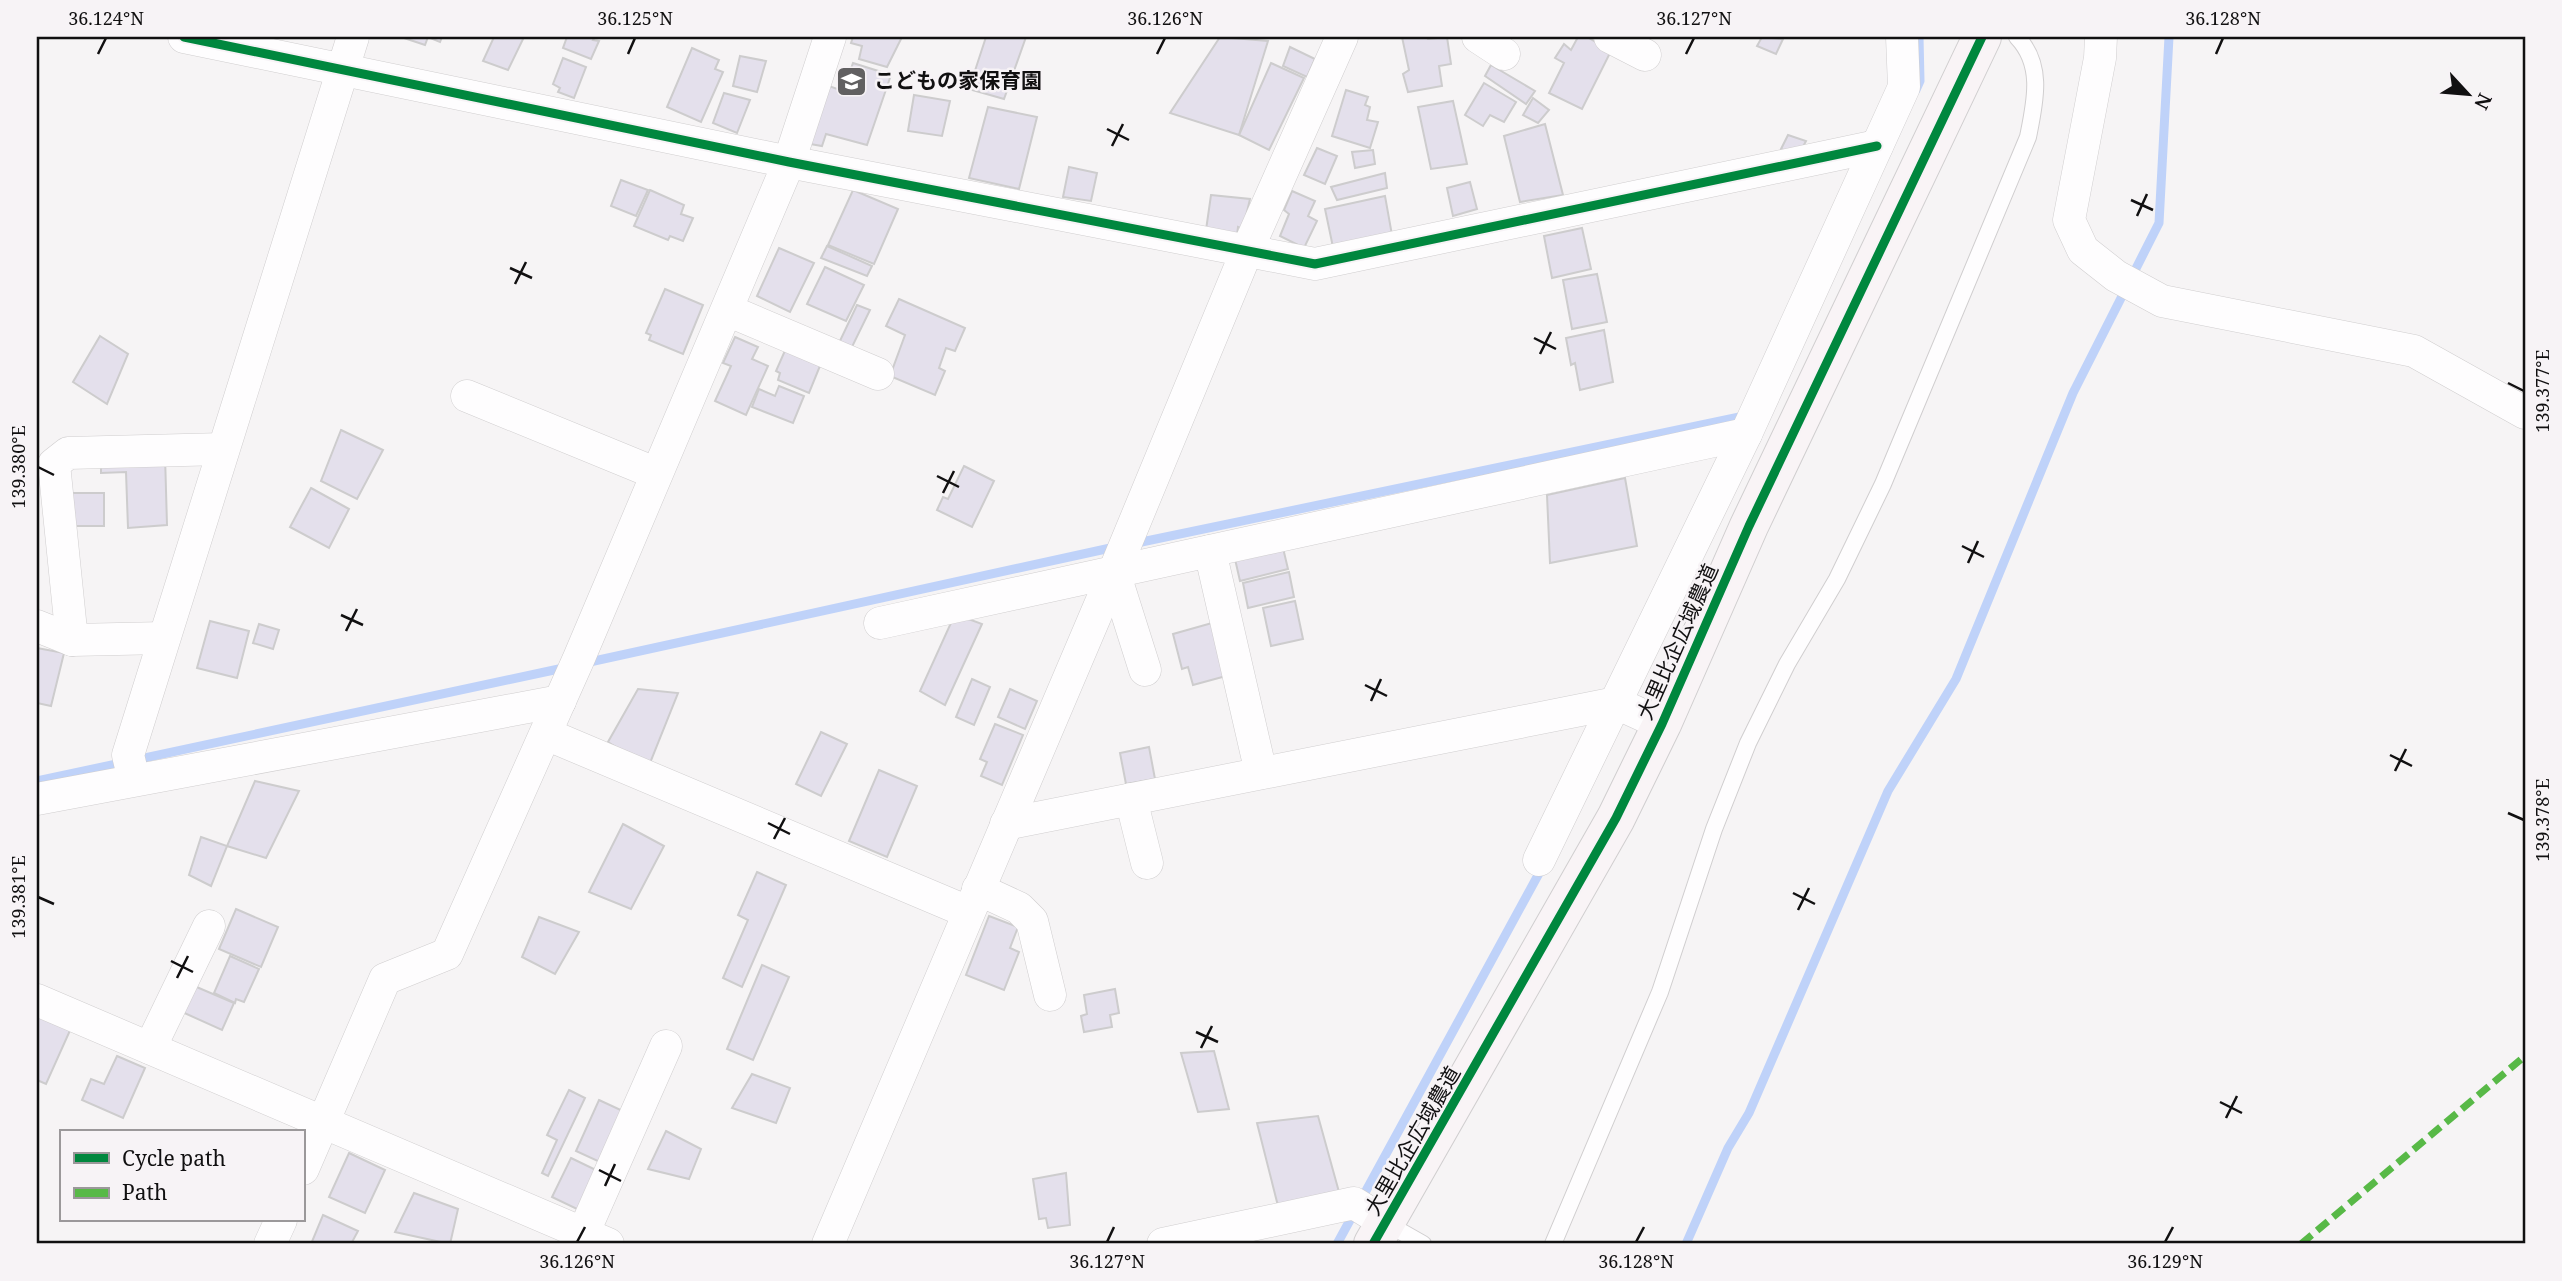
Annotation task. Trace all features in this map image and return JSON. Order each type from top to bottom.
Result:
[{"type":"street","points":[[184,37],[789,162],[1246,253],[1315,264],[1877,146]]},
{"type":"street","points":[[131,768],[164,638],[353,37]]},
{"type":"street","points":[[304,1168],[385,979],[447,954],[579,658],[655,473],[789,162],[830,37]]},
{"type":"street","points":[[828,1244],[1114,572],[1246,253],[1342,37]]},
{"type":"street","points":[[1478,37],[1504,54]]},
{"type":"street","points":[[1610,37],[1644,55]]},
{"type":"street","points":[[1539,860],[1745,434],[1904,87],[1902,37]]},
{"type":"street","name":"大里比企広域農道","points":[[1380,1233],[1616,818],[1662,724],[1749,526],[1982,37]]},
{"type":"street","points":[[2101,37],[2101,58],[2069,220],[2083,250],[2116,276],[2162,301],[2414,351],[2525,413]]},
{"type":"street","points":[[727,310],[878,374]]},
{"type":"street","points":[[467,396],[655,473]]},
{"type":"street","points":[[880,623],[1745,434]]},
{"type":"street","points":[[72,640],[54,464],[68,453],[223,449]]},
{"type":"street","points":[[1210,551],[1261,773]]},
{"type":"street","points":[[1114,572],[1145,670]]},
{"type":"street","points":[[37,626],[72,640],[164,638]]},
{"type":"street","points":[[37,799],[131,768],[560,701]]},
{"type":"street","points":[[1006,824],[1616,703],[1662,724]]},
{"type":"street","points":[[546,734],[973,900],[1020,908],[1032,922],[1050,995]]},
{"type":"street","points":[[1131,799],[1147,863]]},
{"type":"street","points":[[149,1048],[209,926]]},
{"type":"street","points":[[37,1000],[323,1122],[578,1237],[666,1046]]},
{"type":"street","points":[[1163,1244],[1353,1203],[1380,1233]]},
{"type":"street","points":[[271,1244],[280,1222]]},
{"type":"lane","points":[[1553,1244],[1656,1003],[1714,829],[1748,743],[1787,664],[1837,579],[1883,484],[2028,137],[2036,85],[2029,52],[2017,37]]},
{"type":"lane","points":[[1380,1233],[1423,1244]]},
{"type":"building","points":[[401,37],[428,37],[425,45]]},
{"type":"building","points":[[428,37],[442,37],[440,42]]},
{"type":"building","points":[[494,37],[524,37],[508,70],[483,61]]},
{"type":"building","points":[[567,37],[595,37],[593,40],[599,41],[591,59],[563,48]]},
{"type":"building","points":[[853,37],[902,37],[887,67],[859,59],[862,46],[851,43]]},
{"type":"building","points":[[986,37],[1026,37],[1004,99],[969,89]]},
{"type":"building","points":[[1220,37],[1268,41],[1239,135],[1170,113]]},
{"type":"building","points":[[1402,37],[1447,37],[1451,64],[1439,66],[1442,86],[1408,92],[1403,74],[1409,70]]},
{"type":"building","points":[[1578,37],[1587,37],[1611,51],[1582,109],[1549,93],[1564,63],[1555,58],[1564,44],[1571,50]]},
{"type":"building","points":[[1762,37],[1783,39],[1776,54],[1757,46]]},
{"type":"building","points":[[1290,47],[1315,59],[1307,77],[1283,66]]},
{"type":"building","points":[[692,48],[719,60],[715,69],[723,72],[701,122],[667,107]]},
{"type":"building","points":[[740,56],[766,61],[757,92],[733,86]]},
{"type":"building","points":[[563,58],[586,67],[574,98],[558,92],[560,88],[553,84]]},
{"type":"building","points":[[853,63],[891,75],[867,145],[826,134],[822,146],[810,144],[826,85],[843,91]]},
{"type":"building","points":[[1271,63],[1304,78],[1269,150],[1239,135]]},
{"type":"building","points":[[1491,65],[1535,91],[1526,104],[1485,76]]},
{"type":"building","points":[[1484,83],[1516,102],[1504,122],[1490,115],[1483,126],[1465,115]]},
{"type":"building","points":[[1346,90],[1368,97],[1365,105],[1370,107],[1367,120],[1378,122],[1370,148],[1332,136]]},
{"type":"building","points":[[724,93],[750,100],[737,133],[713,123]]},
{"type":"building","points":[[914,95],[950,101],[942,136],[908,131]]},
{"type":"building","points":[[1533,98],[1549,110],[1538,123],[1523,115]]},
{"type":"building","points":[[1453,101],[1467,164],[1431,169],[1418,107]]},
{"type":"building","points":[[988,107],[1037,117],[1019,189],[969,178]]},
{"type":"building","points":[[1545,124],[1563,195],[1520,202],[1504,136]]},
{"type":"building","points":[[1788,135],[1806,141],[1798,156],[1781,149]]},
{"type":"building","points":[[1317,148],[1337,156],[1325,184],[1304,175]]},
{"type":"building","points":[[1373,150],[1375,164],[1355,168],[1352,152]]},
{"type":"building","points":[[1069,167],[1097,173],[1091,201],[1063,197]]},
{"type":"building","points":[[1385,173],[1387,188],[1337,200],[1331,187]]},
{"type":"building","points":[[621,180],[648,190],[636,216],[611,206]]},
{"type":"building","points":[[1470,182],[1477,209],[1453,216],[1447,188]]},
{"type":"building","points":[[650,190],[684,205],[681,214],[693,218],[683,241],[670,236],[668,240],[634,226]]},
{"type":"building","points":[[853,190],[898,209],[874,264],[828,245]]},
{"type":"building","points":[[1292,191],[1315,201],[1308,216],[1317,221],[1304,248],[1280,236],[1289,214],[1284,210]]},
{"type":"building","points":[[1211,195],[1250,199],[1243,229],[1238,227],[1237,235],[1206,230]]},
{"type":"building","points":[[1385,196],[1392,235],[1334,252],[1325,209]]},
{"type":"building","points":[[1582,228],[1591,269],[1552,278],[1544,236]]},
{"type":"building","points":[[827,246],[872,266],[867,276],[821,258]]},
{"type":"building","points":[[779,248],[814,263],[790,312],[757,296]]},
{"type":"building","points":[[825,267],[864,285],[846,321],[807,304]]},
{"type":"building","points":[[1597,274],[1607,322],[1572,329],[1563,280]]},
{"type":"building","points":[[665,289],[703,305],[683,354],[649,340],[651,335],[646,333]]},
{"type":"building","points":[[899,299],[965,328],[955,351],[946,348],[939,368],[945,371],[935,395],[890,376],[905,335],[886,326]]},
{"type":"building","points":[[857,305],[870,310],[850,351],[838,345]]},
{"type":"building","points":[[1604,330],[1613,382],[1580,390],[1575,363],[1571,365],[1566,338]]},
{"type":"building","points":[[100,336],[128,354],[107,404],[73,382]]},
{"type":"building","points":[[735,337],[758,347],[752,359],[768,366],[746,415],[715,401],[731,366],[723,363]]},
{"type":"building","points":[[787,346],[822,361],[809,393],[778,380],[780,373],[776,371]]},
{"type":"building","points":[[779,386],[804,396],[793,423],[752,407],[759,389],[775,396]]},
{"type":"building","points":[[341,430],[383,450],[357,499],[321,481]]},
{"type":"building","points":[[165,455],[167,525],[128,528],[126,472],[101,473],[101,458]]},
{"type":"building","points":[[964,466],[994,481],[972,527],[937,510],[943,497],[948,499]]},
{"type":"building","points":[[1625,478],[1637,546],[1550,563],[1547,495]]},
{"type":"building","points":[[311,488],[349,509],[329,548],[290,527]]},
{"type":"building","points":[[69,493],[104,493],[104,526],[68,526]]},
{"type":"building","points":[[1283,548],[1288,569],[1240,581],[1235,559]]},
{"type":"building","points":[[1289,572],[1294,597],[1248,608],[1243,583]]},
{"type":"building","points":[[1295,601],[1303,639],[1271,646],[1263,608]]},
{"type":"building","points":[[955,614],[982,624],[945,705],[920,691]]},
{"type":"building","points":[[210,621],[249,631],[237,678],[197,668]]},
{"type":"building","points":[[1212,623],[1226,676],[1193,685],[1188,667],[1182,669],[1173,634]]},
{"type":"building","points":[[259,624],[279,630],[273,649],[253,643]]},
{"type":"building","points":[[37,648],[64,653],[51,706],[37,703]]},
{"type":"building","points":[[972,679],[990,687],[974,725],[956,717]]},
{"type":"building","points":[[638,689],[678,693],[648,768],[608,742]]},
{"type":"building","points":[[1010,689],[1037,701],[1025,729],[998,717]]},
{"type":"building","points":[[995,724],[1023,735],[1002,785],[981,776],[987,762],[980,759]]},
{"type":"building","points":[[821,732],[847,744],[821,796],[796,784]]},
{"type":"building","points":[[1149,747],[1155,779],[1126,784],[1120,753]]},
{"type":"building","points":[[879,770],[917,786],[887,857],[849,841]]},
{"type":"building","points":[[255,781],[299,791],[266,858],[227,846]]},
{"type":"building","points":[[623,824],[664,846],[631,909],[589,892]]},
{"type":"building","points":[[201,837],[227,846],[211,886],[189,875]]},
{"type":"building","points":[[757,872],[786,885],[742,987],[723,978],[748,920],[738,915]]},
{"type":"building","points":[[236,909],[278,927],[261,967],[219,949]]},
{"type":"building","points":[[989,916],[1018,927],[1010,948],[1019,952],[1004,990],[966,975]]},
{"type":"building","points":[[539,917],[579,932],[555,974],[522,957]]},
{"type":"building","points":[[230,956],[259,969],[244,1002],[236,999],[235,1003],[214,993]]},
{"type":"building","points":[[762,965],[789,977],[753,1060],[727,1049]]},
{"type":"building","points":[[192,985],[234,1003],[222,1030],[180,1011]]},
{"type":"building","points":[[1115,989],[1119,1013],[1110,1015],[1112,1027],[1084,1032],[1081,1016],[1087,1014],[1084,995]]},
{"type":"building","points":[[37,1011],[72,1026],[46,1084],[37,1080]]},
{"type":"building","points":[[1214,1051],[1229,1109],[1198,1112],[1181,1053]]},
{"type":"building","points":[[117,1056],[145,1068],[123,1118],[82,1100],[91,1079],[104,1084]]},
{"type":"building","points":[[752,1074],[790,1088],[776,1123],[732,1108]]},
{"type":"building","points":[[569,1090],[585,1098],[548,1176],[542,1173],[557,1140],[547,1135]]},
{"type":"building","points":[[599,1100],[625,1112],[602,1163],[576,1151]]},
{"type":"building","points":[[1318,1116],[1339,1192],[1278,1206],[1257,1123]]},
{"type":"building","points":[[666,1131],[701,1149],[689,1179],[648,1169]]},
{"type":"building","points":[[349,1153],[385,1170],[365,1213],[329,1197]]},
{"type":"building","points":[[571,1158],[598,1171],[579,1210],[552,1197]]},
{"type":"building","points":[[1066,1173],[1070,1225],[1048,1228],[1046,1218],[1039,1219],[1033,1179]]},
{"type":"building","points":[[414,1193],[458,1209],[450,1244],[395,1232]]},
{"type":"building","points":[[323,1215],[358,1231],[351,1244],[311,1244]]},
{"type":"waterway","points":[[1916,90],[1920,81],[1919,37]]},
{"type":"waterway","points":[[1686,1244],[1728,1148],[1749,1113],[1888,791],[1956,679],[2073,393],[2159,223],[2169,37]]},
{"type":"waterway","points":[[1132,544],[1749,415]]},
{"type":"waterway","points":[[585,663],[1115,547]]},
{"type":"waterway","points":[[37,781],[568,667]]},
{"type":"waterway","points":[[1337,1244],[1543,866]]},
{"type":"marked path","points":[[2301,1244],[2525,1056]]},
{"type":"cycle path","points":[[184,37],[789,162],[1315,264],[1877,146]]},
{"type":"cycle path","points":[[1373,1244],[1616,818],[1662,724],[1749,526],[1982,37]]},
{"type":"place","name":"こどもの家保育園","points":[[851,81]]}]
